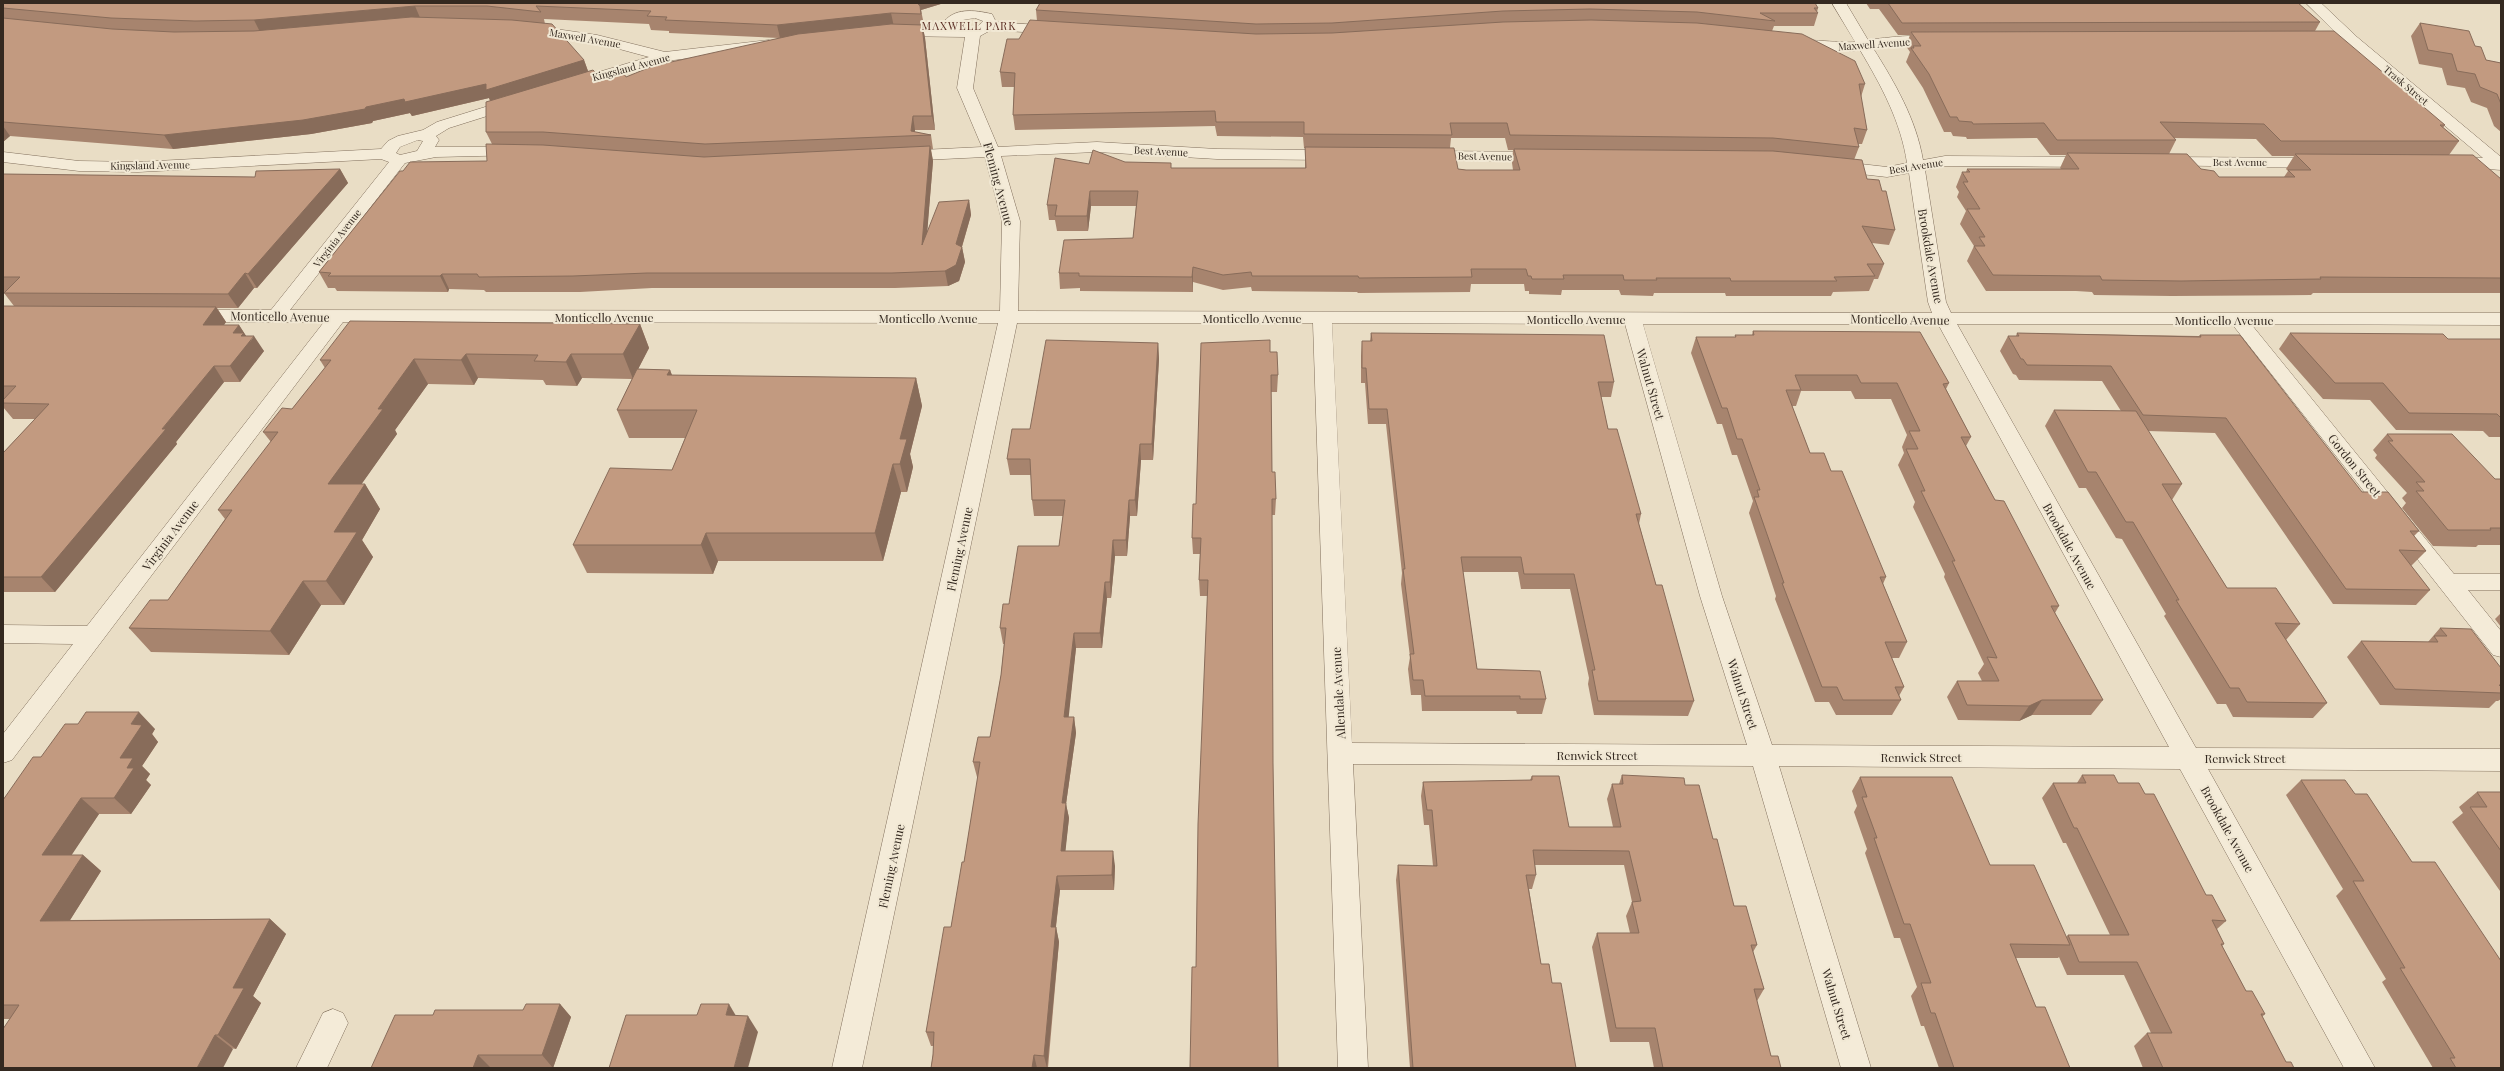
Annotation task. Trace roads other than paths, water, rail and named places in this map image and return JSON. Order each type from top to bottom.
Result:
[{"type":"street","points":[[878,33],[894,32],[931,34],[975,26],[990,3]]},
{"type":"street","name":"Brookdale Avenue","points":[[1839,3],[1866,44],[1899,106],[1913,148],[1937,302],[1945,320],[2360,1068]]},
{"type":"street","name":"Trask Street","points":[[2313,3],[2352,40],[2500,164]]},
{"type":"street","points":[[894,32],[955,18],[975,26]]},
{"type":"street","points":[[955,18],[950,24],[952,29],[975,26],[1072,31]]},
{"type":"street","name":"Fleming Avenue","points":[[847,1068],[1009,317],[1012,251],[1011,221],[991,150],[965,88],[975,26]]},
{"type":"street","name":"Maxwell Avenue","points":[[514,28],[594,38],[634,47],[664,57]]},
{"type":"street","points":[[2296,40],[2352,40]]},
{"type":"street","name":"Maxwell Avenue","points":[[1779,41],[1842,48],[1889,41],[1953,41]]},
{"type":"street","name":"Kingsland Avenue","points":[[556,89],[664,57],[783,43]]},
{"type":"street","points":[[423,154],[431,140],[426,136],[443,125],[526,99]]},
{"type":"street","name":"Kingsland Avenue","points":[[3,157],[79,166],[138,167],[223,164],[297,156],[418,135],[426,136]]},
{"type":"street","name":"Virginia Avenue","points":[[276,316],[393,157],[390,147],[406,138]]},
{"type":"street","name":"Best Avenue","points":[[882,157],[991,150],[1097,147],[1217,154],[1353,155]]},
{"type":"street","points":[[423,154],[436,152],[534,152]]},
{"type":"street","name":"Kingsland Avenue","points":[[297,156],[393,157],[423,154]]},
{"type":"street","name":"Best Avenue","points":[[1409,156],[1561,157]]},
{"type":"street","name":"Best Avenue","points":[[1816,164],[1888,172],[1945,161],[2112,162]]},
{"type":"street","name":"Best Avenue","points":[[2151,162],[2333,163]]},
{"type":"street","points":[[2436,163],[2500,164]]},
{"type":"street","name":"Monticello Avenue","points":[[178,316],[1009,317],[1633,320],[2501,319]]},
{"type":"street","name":"Virginia Avenue","points":[[3,753],[337,317]]},
{"type":"street","name":"Allendale Avenue","points":[[1322,319],[1353,1068]]},
{"type":"street","name":"Walnut Street","points":[[1633,320],[1711,596],[1763,756],[1856,1068]]},
{"type":"street","name":"Gordon Street","points":[[2238,320],[2501,648]]},
{"type":"street","points":[[2448,582],[2501,582]]},
{"type":"street","points":[[3,634],[94,635]]},
{"type":"street","name":"Renwick Street","points":[[1341,753],[2501,760]]},
{"type":"street","points":[[311,1068],[333,1023]]},
{"type":"district","name":"MAXWELL PARK","points":[[969,25]]}]
